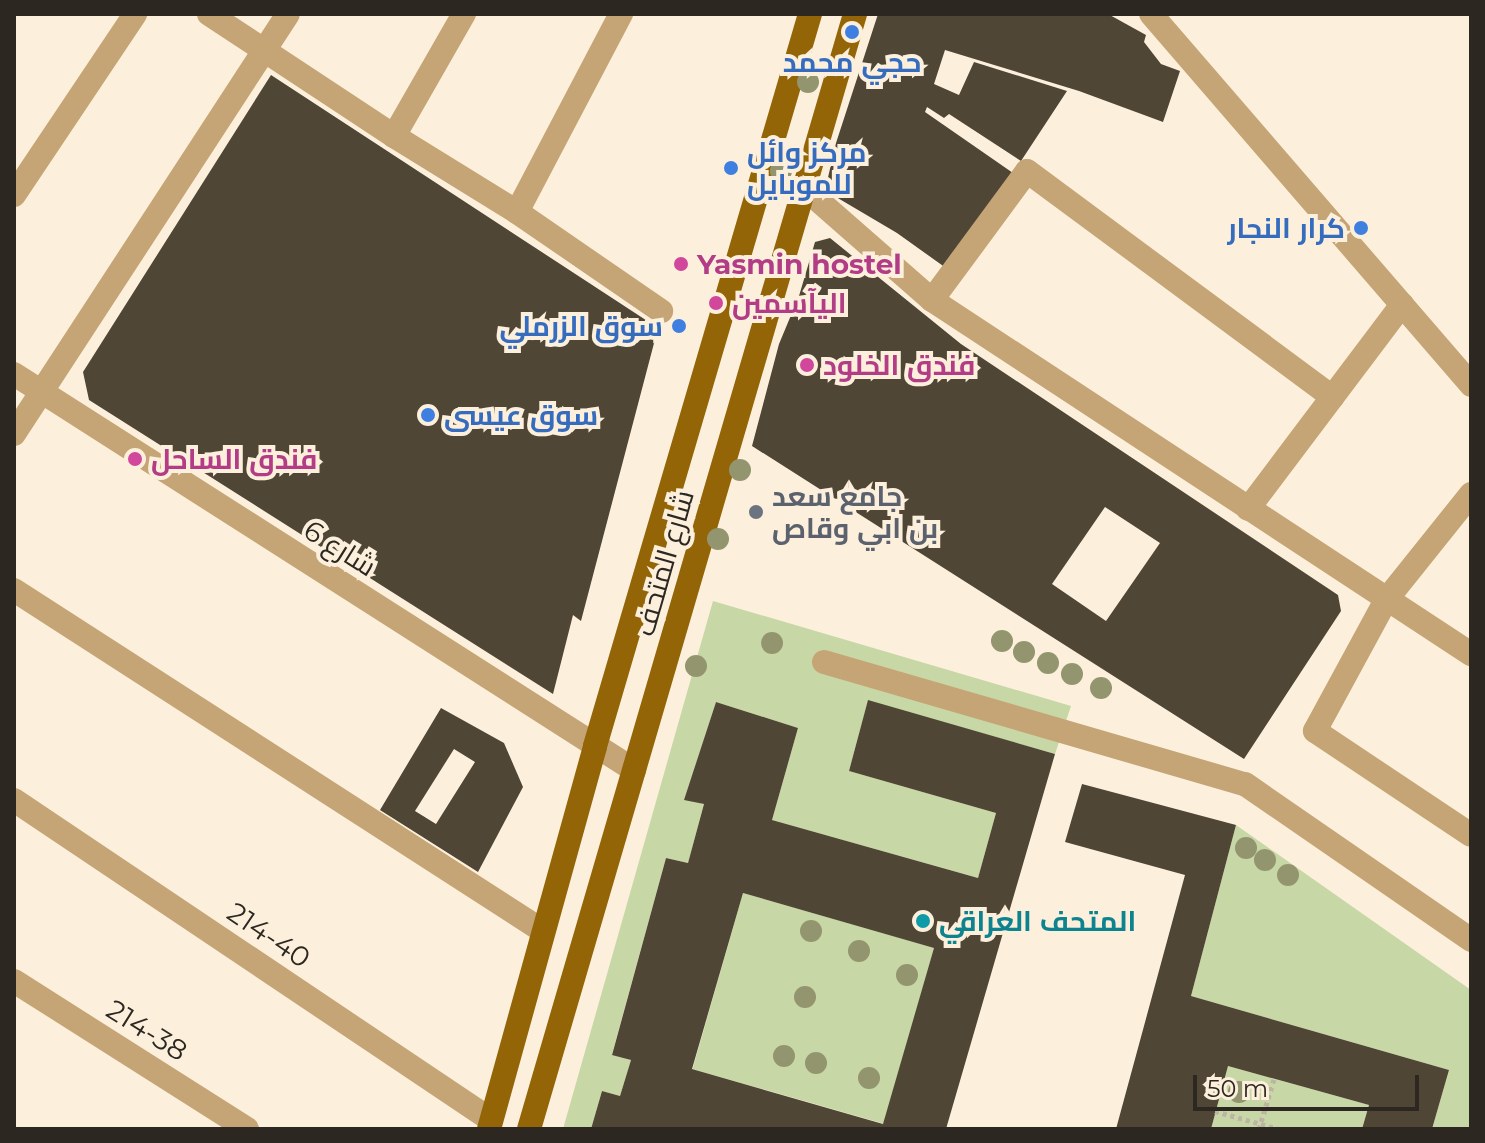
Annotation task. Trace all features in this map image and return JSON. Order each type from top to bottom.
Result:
[{"type":"main road","name":"شارع المتحف","points":[[490,1124],[595,746],[718,337],[810,14]]},
{"type":"main road","name":"شارع المتحف","points":[[529,1129],[855,14]]},
{"type":"street","points":[[14,195],[135,14]]},
{"type":"street","points":[[209,14],[394,136],[517,212],[661,311]]},
{"type":"street","points":[[14,434],[288,14]]},
{"type":"street","points":[[394,136],[464,14]]},
{"type":"street","points":[[517,212],[621,14]]},
{"type":"street","points":[[1151,14],[1471,385]]},
{"type":"street","points":[[932,300],[1027,171],[1332,397]]},
{"type":"street","points":[[804,188],[932,300],[1471,654]]},
{"type":"street","points":[[1248,509],[1402,305]]},
{"type":"street","name":"شارع 6","points":[[14,374],[634,770]]},
{"type":"street","points":[[1471,494],[1386,600],[1315,731],[1471,835]]},
{"type":"street","points":[[14,590],[543,931]]},
{"type":"street","points":[[824,662],[1245,784],[1471,940]]},
{"type":"street","name":"214-40","points":[[14,800],[490,1124]]},
{"type":"street","name":"214-38","points":[[14,981],[247,1129]]},
{"type":"path","points":[[1260,1126],[1274,1079]]},
{"type":"path","points":[[1215,1111],[1279,1129]]},
{"type":"green space","points":[[713,601],[1071,706],[1055,754],[868,701],[849,771],[996,813],[978,878],[772,820],[798,728],[716,702],[685,799],[704,804],[688,863],[666,858],[612,1054],[631,1060],[620,1096],[602,1091],[591,1129],[563,1129]]},
{"type":"green space","points":[[1236,825],[1471,990],[1471,1129],[1432,1129],[1449,1070],[1191,996]]},
{"type":"green space","points":[[743,893],[934,948],[884,1124],[693,1069]]},
{"type":"green space","points":[[1228,1066],[1369,1105],[1362,1129],[1211,1129]]},
{"type":"building","points":[[878,14],[1108,14],[1146,35],[1144,42],[1161,64],[1180,71],[1163,122],[1079,91],[945,50],[934,84],[959,95],[974,62],[1067,91],[1021,161],[949,114],[944,118],[927,107],[925,112],[1013,173],[946,268],[897,233],[831,194],[826,186],[836,143]]},
{"type":"building","points":[[271,75],[658,328],[581,621],[573,615],[553,694],[89,400],[83,372]]},
{"type":"building","points":[[830,238],[961,344],[1338,595],[1341,611],[1244,759],[752,446],[779,344],[799,296],[815,242]],"holes":[[[1105,507],[1160,543],[1106,621],[1052,584]]]},
{"type":"building","name":"المتحف العراقي","points":[[868,700],[1055,754],[946,1129],[591,1129],[602,1091],[620,1096],[631,1060],[612,1055],[666,858],[688,863],[704,804],[684,800],[716,702],[798,728],[772,820],[978,878],[996,813],[849,771]],"holes":[[[743,893],[934,948],[883,1124],[692,1069]]]},
{"type":"building","points":[[441,708],[504,743],[523,787],[478,872],[380,810]],"holes":[[[454,749],[475,762],[436,824],[415,811]]]},
{"type":"building","name":"المتحف العراقي","points":[[1082,784],[1236,825],[1191,996],[1449,1070],[1432,1129],[1362,1129],[1369,1105],[1228,1066],[1211,1129],[1116,1129],[1185,875],[1065,842]]},
{"type":"place","name":"حجي محمد","points":[[852,32]]},
{"type":"place","name":"مركز وائل للموبايل","points":[[731,168]]},
{"type":"place","name":"كرار النجار","points":[[1361,228]]},
{"type":"place","name":"Yasmin hostel","points":[[681,264]]},
{"type":"place","name":"اليآسمين","points":[[716,303]]},
{"type":"place","name":"سوق الزرملي","points":[[679,326]]},
{"type":"place","name":"فندق الخلود","points":[[807,365]]},
{"type":"place","name":"سوق عيسى","points":[[428,415]]},
{"type":"place","name":"فندق الساحل","points":[[135,459]]},
{"type":"place","name":"جامع سعد بن ابي وقاص","points":[[756,512]]},
{"type":"place","name":"المتحف العراقي","points":[[923,921]]}]
